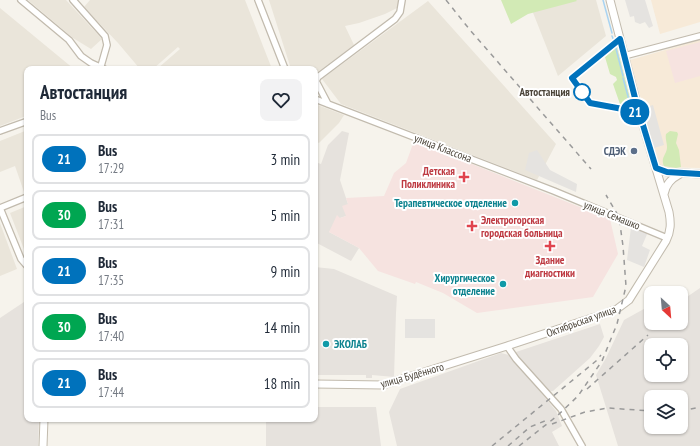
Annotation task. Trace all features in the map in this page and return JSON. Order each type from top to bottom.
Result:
[{"type":"street","points":[[21,0],[69,40],[81,56],[98,66]]},
{"type":"street","points":[[73,0],[105,36],[108,45],[103,66]]},
{"type":"street","points":[[258,0],[284,66]]},
{"type":"street","points":[[318,77],[395,19],[400,12],[402,0]]},
{"type":"street","name":"Октябрьская улица","points":[[507,346],[617,309],[629,300],[670,233],[671,224],[669,212],[639,112],[610,0]]},
{"type":"street","points":[[624,56],[700,36]]},
{"type":"street","points":[[318,85],[328,104]]},
{"type":"street","name":"улица Классона","points":[[318,100],[557,192]]},
{"type":"street","points":[[0,131],[24,122]]},
{"type":"street","points":[[656,168],[667,172],[680,174],[700,174]]},
{"type":"street","points":[[664,195],[666,185],[680,174]]},
{"type":"street","name":"улица Семашко","points":[[557,192],[668,238]]},
{"type":"street","points":[[24,198],[0,208],[21,259],[24,262]]},
{"type":"street","points":[[507,346],[516,359],[561,409],[582,446]]},
{"type":"street","name":"улица Будённого","points":[[318,384],[383,385],[507,346]]},
{"type":"street","points":[[43,446],[44,422]]},
{"type":"shaded area","points":[[28,0],[66,0],[102,39],[91,49],[73,38]]},
{"type":"shaded area","points":[[90,0],[245,0],[271,66],[160,66],[180,49],[178,47],[156,66],[137,66],[84,7]]},
{"type":"shaded area","points":[[269,0],[398,0],[399,7],[385,14],[345,26],[354,45],[318,72],[318,66],[290,66]]},
{"type":"shaded area","points":[[528,0],[596,0],[606,36],[558,76]]},
{"type":"shaded area","points":[[625,0],[645,0],[653,26],[649,28],[645,22],[640,24],[635,22],[634,16],[630,17]]},
{"type":"shaded area","points":[[651,0],[700,0],[700,22],[660,34]]},
{"type":"shaded area","points":[[428,1],[556,144],[537,180],[341,104],[322,79]]},
{"type":"shaded area","points":[[0,8],[70,66],[24,66],[24,117],[0,126]]},
{"type":"shaded area","points":[[700,40],[700,168],[660,167],[630,60]]},
{"type":"shaded area","points":[[700,42],[700,76],[675,83],[666,51]]},
{"type":"shaded area","points":[[318,105],[344,115],[339,123],[319,143]]},
{"type":"shaded area","points":[[653,105],[664,145],[654,148],[643,108]]},
{"type":"shaded area","points":[[24,131],[24,192],[15,166],[0,172],[0,141]]},
{"type":"shaded area","points":[[342,131],[349,133],[340,180],[348,204],[346,216],[340,218],[329,232],[359,248],[351,261],[318,244],[318,163],[321,164],[328,145]]},
{"type":"shaded area","name":"Электрогорская городская больница","points":[[414,141],[610,219],[618,254],[593,297],[477,313],[443,293],[416,282],[415,284],[378,271],[359,248],[329,232],[337,215],[340,218],[346,216],[342,206],[348,204],[346,198],[384,196],[394,173],[406,163]]},
{"type":"shaded area","points":[[537,150],[550,170],[577,184],[576,192],[525,170],[529,153]]},
{"type":"shaded area","points":[[24,207],[24,249],[10,213]]},
{"type":"shaded area","points":[[0,223],[17,269],[0,276]]},
{"type":"shaded area","points":[[631,227],[648,232],[642,246],[650,250],[644,267],[627,260]]},
{"type":"shaded area","points":[[318,267],[334,269],[397,296],[394,377],[372,375],[372,378],[366,378],[366,375],[318,375]]},
{"type":"shaded area","points":[[700,288],[700,446],[618,446],[596,375],[624,320],[644,309],[644,330],[688,330],[688,296]]},
{"type":"shaded area","points":[[24,302],[24,422],[39,422],[38,446],[0,446],[0,318]]},
{"type":"shaded area","points":[[405,319],[435,319],[435,338],[405,338]]},
{"type":"shaded area","points":[[600,324],[604,337],[599,346],[590,358],[553,391],[547,392],[513,353]]},
{"type":"shaded area","points":[[501,353],[509,355],[517,363],[556,411],[562,426],[552,432],[559,446],[397,446],[389,412],[400,389]]},
{"type":"shaded area","points":[[318,407],[376,407],[381,446],[266,446],[266,422],[318,422]]},
{"type":"green space","points":[[501,0],[577,1],[528,14],[511,24]]},
{"type":"green space","points":[[617,47],[633,110],[621,107],[613,84],[617,80],[616,77],[610,74],[605,57]]},
{"type":"green space","points":[[670,131],[677,132],[678,134],[676,143],[679,150],[681,167],[676,168],[664,166],[663,163],[663,158],[667,147],[666,134]]},
{"type":"waterway","points":[[603,0],[612,33]]},
{"type":"waterway","points":[[612,36],[614,41]]},
{"type":"waterway","points":[[615,45],[623,76]]},
{"type":"waterway","points":[[623,78],[632,111]]},
{"type":"railway","points":[[446,0],[470,30],[591,169]]},
{"type":"railway","points":[[519,446],[557,416],[578,396],[602,361],[617,324],[626,286],[623,246],[619,217],[606,195]]},
{"type":"railway","points":[[587,389],[648,335]]},
{"type":"railway","points":[[492,446],[596,361],[601,355]]},
{"type":"railway","points":[[688,410],[700,407]]},
{"type":"railway","points":[[552,424],[585,412],[608,408],[644,411]]},
{"type":"railway","points":[[508,446],[530,427],[547,420]]},
{"type":"bus line","name":"21","points":[[635,98],[620,39],[572,78],[590,103],[639,112],[656,168],[667,172],[680,174],[700,174]]},
{"type":"place","name":"Автостанция","points":[[582,92]]},
{"type":"place","name":"СДЭК","points":[[634,151]]},
{"type":"place","name":"Детская Поликлиника","points":[[464,177]]},
{"type":"place","name":"Терапевтическое отделение","points":[[515,203]]},
{"type":"place","name":"Электрогорская городская больница","points":[[472,226]]},
{"type":"place","name":"Здание диагностики","points":[[550,246]]},
{"type":"place","name":"Хирургическое отделение","points":[[503,284]]},
{"type":"place","name":"ЭКОЛАБ","points":[[326,344]]}]
